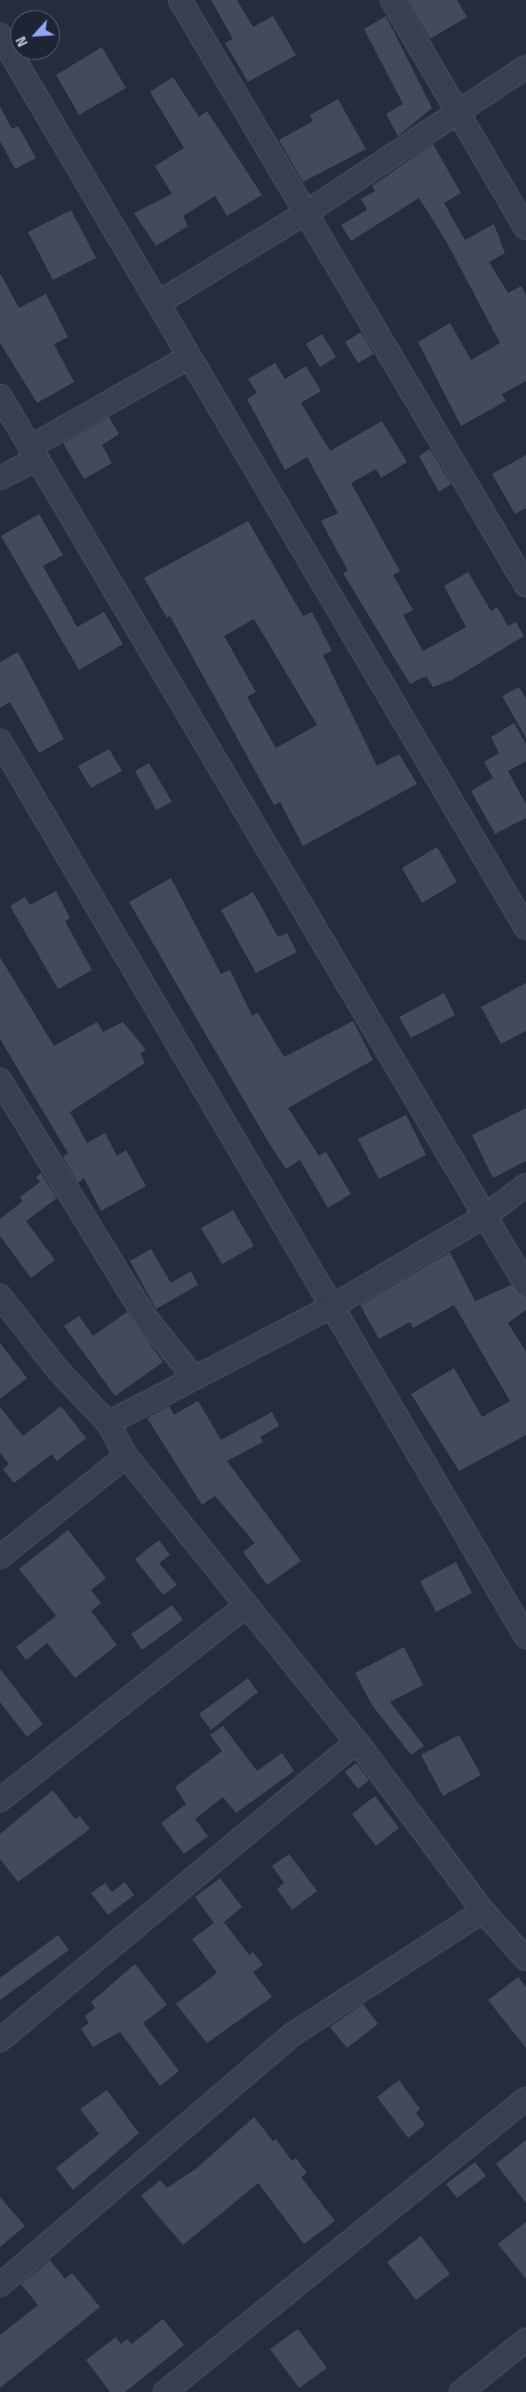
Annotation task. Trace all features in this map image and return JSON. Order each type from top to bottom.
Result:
[{"type":"street","points":[[180,0],[304,214],[526,585]]},
{"type":"street","points":[[392,0],[526,228]]},
{"type":"street","points":[[0,35],[526,928]]},
{"type":"street","points":[[158,302],[304,214],[526,67]]},
{"type":"street","points":[[0,478],[33,453],[190,357]]},
{"type":"street","points":[[0,396],[526,1285]]},
{"type":"street","points":[[0,741],[526,1637]]},
{"type":"street","points":[[0,1080],[146,1318],[192,1375]]},
{"type":"street","points":[[108,1422],[192,1375],[331,1307],[485,1216],[526,1185]]},
{"type":"street","points":[[3,1305],[108,1422],[126,1456],[244,1607],[357,1742],[483,1911],[517,1936],[526,1959]]},
{"type":"street","points":[[0,1557],[126,1456]]},
{"type":"street","points":[[0,1800],[244,1607]]},
{"type":"street","points":[[0,2040],[357,1742]]},
{"type":"street","points":[[0,2285],[293,2034],[483,1911]]},
{"type":"street","points":[[166,2392],[526,2099]]},
{"type":"street","points":[[461,2392],[526,2340]]},
{"type":"building","points":[[211,0],[237,0],[253,27],[273,16],[296,55],[248,82],[225,43],[233,39]]},
{"type":"building","points":[[407,0],[457,0],[467,17],[430,39]]},
{"type":"building","points":[[386,16],[432,108],[398,136],[386,114],[403,104],[364,29]]},
{"type":"building","points":[[102,47],[126,88],[79,115],[56,75]]},
{"type":"building","points":[[173,77],[199,117],[207,111],[262,195],[227,216],[215,196],[183,216],[188,226],[156,246],[134,213],[172,194],[155,166],[184,148],[150,92]]},
{"type":"building","points":[[338,99],[366,149],[303,182],[279,140],[313,121],[310,115]]},
{"type":"building","points":[[0,106],[12,129],[18,126],[36,158],[15,169],[0,141]]},
{"type":"building","points":[[433,144],[461,193],[444,203],[465,240],[494,224],[505,253],[489,262],[508,293],[521,286],[526,295],[526,381],[502,394],[506,401],[461,426],[418,342],[450,323],[471,360],[500,343],[446,241],[419,198],[351,241],[341,225],[367,210],[361,199],[375,191],[372,186]]},
{"type":"building","points":[[71,210],[96,258],[53,280],[28,232]]},
{"type":"building","points":[[0,273],[19,308],[46,294],[68,337],[54,344],[74,382],[37,403],[0,343]]},
{"type":"building","points":[[361,332],[374,354],[358,363],[345,342]]},
{"type":"building","points":[[322,334],[336,357],[320,367],[306,344]]},
{"type":"building","points":[[275,363],[285,379],[306,366],[321,391],[301,403],[330,451],[382,421],[407,462],[381,478],[376,469],[351,483],[400,571],[393,575],[413,610],[403,615],[423,651],[466,627],[444,586],[468,572],[491,611],[497,607],[508,626],[516,622],[524,636],[452,680],[433,687],[426,676],[410,684],[343,573],[348,571],[321,521],[338,513],[307,457],[285,470],[247,399],[257,393],[248,379]]},
{"type":"building","points":[[109,417],[119,434],[102,445],[112,463],[84,479],[63,443]]},
{"type":"building","points":[[430,449],[451,484],[439,492],[419,456]]},
{"type":"building","points":[[526,455],[526,508],[515,514],[492,474]]},
{"type":"building","points":[[39,514],[63,555],[43,566],[77,627],[104,612],[123,644],[79,670],[1,536]]},
{"type":"building","points":[[248,521],[303,616],[312,612],[332,651],[323,655],[377,766],[399,754],[417,784],[303,846],[280,802],[274,805],[170,616],[167,618],[144,578]],"holes":[[[254,619],[317,725],[276,748],[247,697],[256,692],[224,636]]]},
{"type":"building","points":[[18,652],[64,739],[39,753],[10,702],[0,708],[0,662]]},
{"type":"building","points":[[519,687],[526,699],[526,738],[502,696]]},
{"type":"building","points":[[514,723],[526,744],[526,761],[508,771],[526,804],[526,818],[495,834],[471,791],[493,778],[484,762],[499,753],[491,737]]},
{"type":"building","points":[[109,749],[122,771],[91,788],[78,766]]},
{"type":"building","points":[[149,763],[172,802],[156,810],[135,771]]},
{"type":"building","points":[[437,847],[457,882],[422,903],[402,868]]},
{"type":"building","points":[[171,878],[221,974],[230,970],[252,1016],[258,1013],[284,1057],[353,1021],[373,1060],[288,1108],[319,1156],[326,1152],[351,1194],[328,1208],[300,1160],[286,1169],[267,1140],[129,902]]},
{"type":"building","points":[[56,891],[70,918],[65,921],[92,970],[58,989],[10,906],[25,897],[30,905]]},
{"type":"building","points":[[253,892],[278,937],[287,933],[297,952],[256,973],[221,910]]},
{"type":"building","points":[[0,957],[54,1046],[97,1022],[103,1032],[123,1022],[146,1050],[140,1053],[145,1063],[70,1112],[87,1143],[105,1133],[117,1156],[126,1150],[146,1186],[101,1211],[84,1178],[78,1183],[63,1157],[68,1153],[0,1039]]},
{"type":"building","points":[[526,983],[526,1031],[501,1044],[481,1007]]},
{"type":"building","points":[[444,993],[455,1015],[411,1038],[399,1017]]},
{"type":"building","points":[[526,1108],[526,1161],[493,1178],[472,1135]]},
{"type":"building","points":[[406,1115],[426,1155],[379,1179],[358,1139]]},
{"type":"building","points":[[41,1173],[57,1198],[26,1221],[55,1260],[31,1278],[0,1236],[0,1219],[23,1201],[20,1197],[40,1182],[36,1177]]},
{"type":"building","points":[[233,1210],[254,1246],[222,1264],[201,1228]]},
{"type":"building","points":[[151,1249],[171,1283],[191,1271],[198,1285],[156,1309],[130,1261]]},
{"type":"building","points":[[450,1252],[475,1301],[511,1285],[526,1298],[526,1310],[508,1323],[526,1352],[526,1435],[459,1471],[411,1394],[454,1368],[482,1417],[510,1401],[454,1305],[413,1328],[410,1322],[379,1339],[360,1305]]},
{"type":"building","points":[[127,1312],[163,1362],[115,1396],[64,1326],[79,1316],[93,1336]]},
{"type":"building","points":[[0,1343],[27,1378],[0,1399]]},
{"type":"building","points":[[198,1401],[221,1440],[272,1412],[279,1426],[260,1437],[263,1442],[227,1461],[301,1561],[267,1585],[243,1552],[255,1543],[215,1496],[202,1505],[147,1418],[169,1406],[174,1415]]},
{"type":"building","points":[[61,1406],[86,1438],[57,1461],[52,1454],[14,1483],[3,1469],[9,1464],[0,1453],[0,1407],[23,1436]]},
{"type":"building","points":[[68,1530],[106,1578],[91,1590],[101,1603],[91,1611],[117,1645],[75,1678],[47,1643],[26,1660],[16,1647],[56,1616],[19,1569]]},
{"type":"building","points":[[159,1540],[170,1555],[159,1563],[177,1585],[163,1595],[135,1559]]},
{"type":"building","points":[[456,1562],[472,1593],[436,1612],[420,1581]]},
{"type":"building","points":[[172,1605],[183,1620],[142,1650],[131,1634]]},
{"type":"building","points":[[404,1647],[423,1685],[390,1702],[424,1746],[411,1755],[372,1705],[355,1673]]},
{"type":"building","points":[[0,1669],[43,1724],[27,1737],[0,1702]]},
{"type":"building","points":[[248,1678],[258,1692],[211,1730],[199,1714]]},
{"type":"building","points":[[223,1726],[257,1771],[282,1753],[294,1771],[236,1813],[223,1797],[195,1819],[208,1836],[184,1854],[161,1823],[186,1804],[175,1787],[222,1751],[210,1735]]},
{"type":"building","points":[[459,1735],[481,1775],[443,1796],[421,1755]]},
{"type":"building","points":[[356,1763],[369,1780],[358,1789],[345,1772]]},
{"type":"building","points":[[53,1790],[75,1819],[80,1816],[90,1829],[18,1882],[0,1859],[0,1834]]},
{"type":"building","points":[[375,1796],[399,1828],[376,1846],[352,1814]]},
{"type":"building","points":[[289,1854],[317,1891],[292,1910],[277,1889],[284,1883],[272,1866]]},
{"type":"building","points":[[220,1878],[242,1907],[224,1922],[249,1955],[253,1952],[263,1965],[253,1972],[272,1997],[207,2043],[176,2004],[217,1973],[192,1939],[214,1923],[195,1897]]},
{"type":"building","points":[[125,1882],[134,1895],[108,1915],[91,1893],[105,1883],[112,1892]]},
{"type":"building","points":[[58,1935],[69,1950],[0,2000],[0,1978]]},
{"type":"building","points":[[135,1964],[167,2005],[143,2023],[179,2071],[160,2086],[120,2032],[93,2047],[81,2029],[89,2023],[85,2016],[95,2008],[91,2002]]},
{"type":"building","points":[[518,1977],[526,1987],[526,2048],[488,2000]]},
{"type":"building","points":[[363,2004],[378,2024],[347,2048],[330,2027]]},
{"type":"building","points":[[399,2080],[420,2109],[416,2113],[425,2125],[408,2138],[377,2097]]},
{"type":"building","points":[[107,2090],[139,2133],[73,2190],[56,2168],[99,2134],[80,2109]]},
{"type":"building","points":[[254,2117],[273,2141],[276,2139],[292,2161],[296,2158],[307,2173],[301,2177],[335,2221],[304,2244],[258,2183],[183,2245],[141,2196],[160,2180],[167,2188],[197,2168]]},
{"type":"building","points":[[526,2140],[526,2203],[496,2164]]},
{"type":"building","points":[[475,2162],[486,2176],[457,2198],[446,2184]]},
{"type":"building","points":[[0,2197],[25,2226],[0,2247]]},
{"type":"building","points":[[526,2222],[526,2279],[498,2244]]},
{"type":"building","points":[[421,2236],[450,2274],[416,2300],[387,2262]]},
{"type":"building","points":[[50,2260],[65,2279],[72,2273],[100,2307],[0,2388],[0,2335],[38,2305],[21,2284]]},
{"type":"building","points":[[163,2319],[184,2345],[125,2392],[110,2392],[86,2360],[116,2337],[121,2344],[127,2339],[132,2344]]},
{"type":"building","points":[[298,2329],[327,2368],[299,2388],[270,2349]]}]
